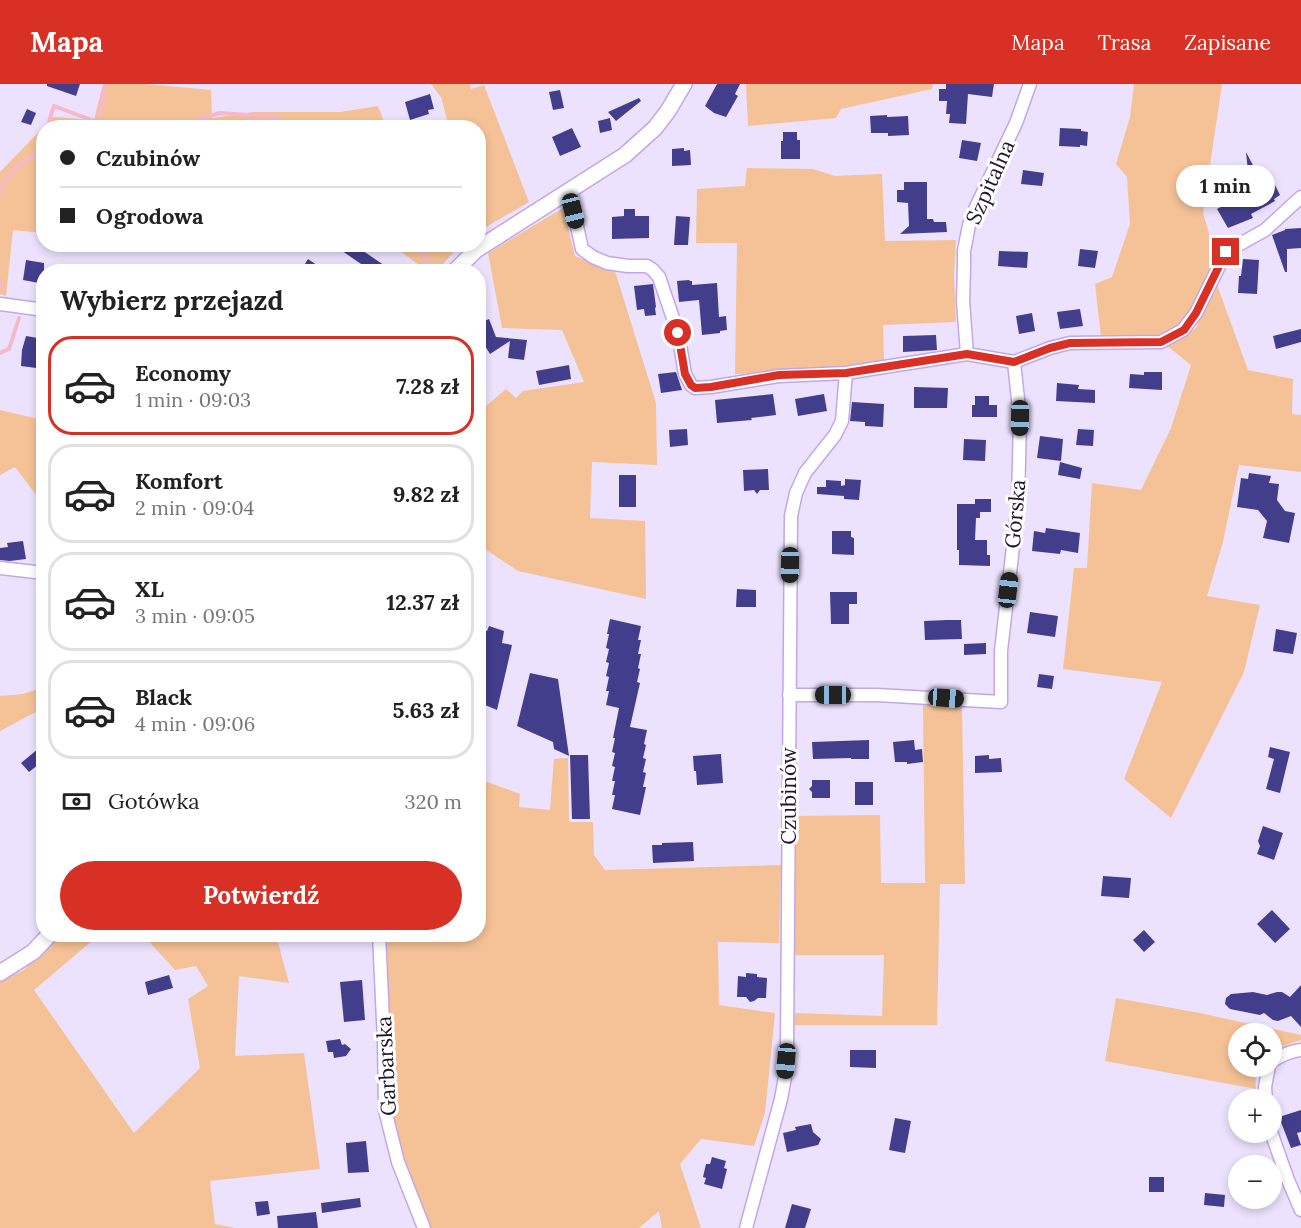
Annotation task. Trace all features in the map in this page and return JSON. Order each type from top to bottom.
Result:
[{"type":"street","points":[[486,244],[625,155],[655,128],[684,84]]},
{"type":"street","name":"Szpitalna","points":[[967,354],[963,301],[964,251],[969,225],[1016,123],[1030,84]]},
{"type":"street","points":[[569,190],[582,249],[607,263],[647,266],[659,277],[678,333],[685,374],[695,388],[779,375],[846,373],[967,354],[1014,362],[1070,343],[1161,342],[1184,330],[1196,313],[1226,252],[1265,230],[1301,197]]},
{"type":"street","points":[[462,264],[474,252]]},
{"type":"street","points":[[0,304],[36,309]]},
{"type":"street","name":"Górska","points":[[789,695],[878,695],[1001,702],[1001,651],[1018,503],[1020,418],[1014,362]]},
{"type":"street","name":"Czubinów","points":[[746,1228],[781,1099],[786,1066],[791,516],[796,493],[805,473],[836,435],[842,421],[846,373]]},
{"type":"street","points":[[0,568],[36,572]]},
{"type":"street","points":[[0,973],[33,952],[42,942]]},
{"type":"street","name":"Garbarska","points":[[379,942],[385,1110],[398,1162],[424,1228]]},
{"type":"street","points":[[1282,1055],[1301,1050]]},
{"type":"street","points":[[1275,1143],[1301,1210]]},
{"type":"shaded area","points":[[103,84],[147,84],[211,90],[212,118],[253,112],[340,112],[378,106],[383,120],[94,120]]},
{"type":"shaded area","points":[[431,84],[470,84],[471,89],[484,85],[529,202],[486,227],[486,120],[447,120],[441,97]]},
{"type":"shaded area","points":[[746,84],[933,84],[932,89],[841,109],[836,118],[748,126]]},
{"type":"shaded area","points":[[1134,84],[1222,84],[1203,213],[1215,253],[1184,325],[1159,335],[1101,337],[1095,284],[1112,277],[1130,224],[1127,177],[1116,164],[1130,117]]},
{"type":"shaded area","points":[[53,117],[94,120],[50,120]]},
{"type":"shaded area","points":[[36,135],[36,232],[13,230],[6,296],[0,294],[0,172]]},
{"type":"shaded area","points":[[747,168],[813,169],[835,176],[882,174],[885,241],[956,240],[954,276],[956,322],[883,325],[884,363],[850,369],[735,374],[737,243],[696,243],[697,189],[745,186]]},
{"type":"shaded area","points":[[563,208],[575,256],[615,271],[656,403],[657,465],[592,462],[590,518],[645,521],[646,599],[518,571],[486,550],[486,406],[506,389],[516,398],[523,391],[584,382],[562,330],[502,328],[488,253]]},
{"type":"shaded area","points":[[401,252],[454,252],[443,264],[418,264]]},
{"type":"shaded area","points":[[1216,282],[1248,370],[1293,379],[1292,414],[1301,415],[1301,472],[1239,465],[1223,542],[1207,596],[1260,605],[1244,672],[1171,818],[1124,779],[1162,682],[1063,669],[1074,568],[1087,568],[1092,483],[1141,490],[1171,428],[1191,365],[1166,345],[1196,328]]},
{"type":"shaded area","points":[[0,410],[36,418],[36,495],[15,467],[0,475]]},
{"type":"shaded area","points":[[36,690],[36,712],[0,731],[0,696],[23,694]]},
{"type":"shaded area","points":[[923,705],[962,706],[965,884],[940,884],[937,1025],[794,1025],[795,1013],[882,1016],[884,955],[793,955],[794,816],[880,815],[881,883],[925,883]]},
{"type":"shaded area","points":[[568,758],[569,822],[593,822],[594,855],[605,870],[781,865],[779,943],[718,942],[719,1005],[775,1013],[765,1113],[754,1146],[701,1139],[680,1164],[701,1228],[662,1228],[659,1211],[639,1228],[431,1228],[392,1131],[383,942],[486,942],[486,782],[520,794],[519,807],[550,810],[554,759]]},
{"type":"shaded area","points":[[49,942],[91,942],[34,990],[134,1133],[200,1068],[188,999],[208,986],[196,966],[175,970],[149,942],[278,942],[289,983],[239,976],[235,1056],[304,1053],[320,1169],[210,1181],[215,1224],[236,1228],[0,1228],[0,981],[24,970]]},
{"type":"shaded area","points":[[1116,998],[1200,1013],[1246,1023],[1228,1023],[1228,1077],[1255,1077],[1256,1089],[1105,1061]]},
{"type":"shaded area","points":[[1282,1031],[1301,1035],[1301,1040],[1282,1047]]},
{"type":"building","points":[[47,84],[80,84],[76,96],[47,86]]},
{"type":"building","points":[[717,84],[740,84],[735,94],[738,96],[726,117],[714,113],[705,106]]},
{"type":"building","points":[[946,84],[994,84],[992,97],[968,94],[966,124],[949,123],[950,114],[946,114],[947,101],[939,101],[939,89],[946,89]]},
{"type":"building","points":[[560,90],[564,108],[553,110],[549,92]]},
{"type":"building","points":[[430,94],[434,109],[428,110],[429,114],[410,120],[405,102]]},
{"type":"building","points":[[639,98],[641,101],[616,121],[608,112]]},
{"type":"building","points":[[27,109],[36,113],[31,125],[21,122]]},
{"type":"building","points":[[887,115],[887,117],[908,116],[909,135],[888,136],[888,133],[871,133],[870,116]]},
{"type":"building","points":[[610,118],[612,130],[600,133],[598,121]]},
{"type":"building","points":[[572,128],[581,147],[560,156],[552,137]]},
{"type":"building","points":[[1060,128],[1081,129],[1081,131],[1088,132],[1087,146],[1059,146]]},
{"type":"building","points":[[783,132],[797,132],[797,140],[800,140],[800,159],[781,159]]},
{"type":"building","points":[[962,140],[981,143],[977,161],[959,158]]},
{"type":"building","points":[[684,148],[684,151],[690,150],[691,165],[672,166],[672,149]]},
{"type":"building","points":[[1246,152],[1265,188],[1274,183],[1280,195],[1274,199],[1275,201],[1251,214],[1253,218],[1228,228],[1217,209],[1250,191]]},
{"type":"building","points":[[1023,170],[1044,173],[1042,186],[1021,184]]},
{"type":"building","points":[[904,182],[927,182],[927,219],[933,219],[934,222],[946,222],[947,232],[900,234],[909,226],[908,203],[897,202],[897,190],[904,190]]},
{"type":"building","points":[[624,209],[635,209],[635,216],[649,216],[649,238],[612,239],[612,217],[624,216]]},
{"type":"building","points":[[676,216],[690,217],[688,245],[674,245]]},
{"type":"building","points":[[1301,228],[1301,248],[1287,249],[1287,272],[1285,272],[1272,235],[1285,229]]},
{"type":"building","points":[[1080,249],[1098,251],[1095,268],[1078,266]]},
{"type":"building","points":[[999,251],[1028,252],[1027,268],[998,266]]},
{"type":"building","points":[[344,252],[365,252],[382,264],[361,264]]},
{"type":"building","points":[[308,259],[315,264],[305,264]]},
{"type":"building","points":[[1243,259],[1259,260],[1257,294],[1238,293]]},
{"type":"building","points":[[26,260],[44,263],[36,264],[36,282],[23,280]]},
{"type":"building","points":[[677,281],[692,281],[692,285],[717,283],[719,317],[726,316],[727,330],[702,335],[699,300],[679,302]]},
{"type":"building","points":[[653,284],[656,315],[645,316],[644,309],[637,310],[634,286]]},
{"type":"building","points":[[1080,309],[1083,326],[1060,329],[1057,312]]},
{"type":"building","points":[[1032,313],[1035,331],[1019,334],[1016,316]]},
{"type":"building","points":[[489,319],[496,337],[527,340],[524,360],[508,358],[510,341],[490,354],[486,348],[486,320]]},
{"type":"building","points":[[1301,329],[1301,342],[1276,349],[1273,336]]},
{"type":"building","points":[[936,335],[937,350],[903,352],[903,336]]},
{"type":"building","points":[[26,336],[36,338],[36,368],[21,366]]},
{"type":"building","points":[[569,365],[571,379],[539,385],[536,371]]},
{"type":"building","points":[[676,372],[682,390],[661,393],[658,374]]},
{"type":"building","points":[[1144,372],[1162,372],[1162,390],[1129,388],[1130,374],[1144,375]]},
{"type":"building","points":[[1057,383],[1079,385],[1078,389],[1095,390],[1095,403],[1056,401]]},
{"type":"building","points":[[914,387],[948,388],[947,408],[914,408]]},
{"type":"building","points":[[773,394],[776,415],[717,423],[715,400]]},
{"type":"building","points":[[824,394],[827,411],[798,416],[795,399]]},
{"type":"building","points":[[975,396],[989,396],[989,405],[997,405],[997,417],[972,417]]},
{"type":"building","points":[[852,402],[884,404],[883,427],[865,426],[865,422],[850,421]]},
{"type":"building","points":[[687,429],[688,445],[670,447],[669,430]]},
{"type":"building","points":[[1078,429],[1094,430],[1093,446],[1076,445]]},
{"type":"building","points":[[1040,436],[1063,439],[1061,461],[1037,458]]},
{"type":"building","points":[[964,439],[986,440],[985,461],[963,460]]},
{"type":"building","points":[[1060,462],[1082,468],[1080,479],[1058,475]]},
{"type":"building","points":[[768,469],[769,490],[760,490],[757,494],[754,490],[744,491],[743,470]]},
{"type":"building","points":[[1249,473],[1271,476],[1269,483],[1279,484],[1277,500],[1285,511],[1295,513],[1289,543],[1263,538],[1267,521],[1258,510],[1237,507],[1241,478],[1248,479]]},
{"type":"building","points":[[619,475],[636,475],[636,507],[619,507]]},
{"type":"building","points":[[845,479],[861,480],[859,500],[844,499],[844,496],[817,494],[817,487],[826,487],[826,480],[841,481],[841,486],[845,485]]},
{"type":"building","points":[[975,499],[991,499],[991,512],[980,512],[980,518],[976,518],[975,540],[987,540],[990,566],[959,565],[957,504],[975,504]]},
{"type":"building","points":[[1046,528],[1080,533],[1078,553],[1061,550],[1060,554],[1032,551],[1034,531],[1045,533]]},
{"type":"building","points":[[832,531],[851,531],[851,537],[854,538],[854,555],[832,554]]},
{"type":"building","points":[[23,541],[26,559],[0,560],[0,548],[8,547],[7,543]]},
{"type":"building","points":[[737,589],[756,590],[756,607],[736,607]]},
{"type":"building","points":[[830,592],[857,592],[857,604],[849,604],[849,624],[831,624]]},
{"type":"building","points":[[1030,612],[1058,616],[1055,637],[1027,633]]},
{"type":"building","points":[[610,619],[641,626],[638,640],[641,640],[638,654],[641,654],[638,668],[640,669],[637,682],[640,683],[630,727],[647,730],[643,758],[646,759],[643,772],[646,773],[643,787],[646,787],[640,815],[612,809],[615,781],[612,781],[615,767],[612,766],[615,753],[612,752],[619,708],[606,705],[609,677],[606,676],[609,663],[606,662],[609,649],[606,648]]},
{"type":"building","points":[[961,620],[962,639],[925,640],[924,621]]},
{"type":"building","points":[[489,626],[504,631],[502,643],[512,645],[497,710],[486,705],[487,631]]},
{"type":"building","points":[[1276,629],[1297,633],[1293,654],[1273,651]]},
{"type":"building","points":[[986,643],[986,654],[964,655],[964,644]]},
{"type":"building","points":[[530,673],[558,679],[569,756],[554,749],[553,742],[517,726]]},
{"type":"building","points":[[1039,674],[1054,676],[1052,689],[1037,687]]},
{"type":"building","points":[[869,740],[869,759],[813,759],[812,742]]},
{"type":"building","points":[[914,740],[915,750],[922,749],[923,762],[907,764],[907,762],[895,762],[893,742]]},
{"type":"building","points":[[1270,747],[1290,752],[1280,793],[1266,789],[1274,759],[1268,757]]},
{"type":"building","points":[[36,751],[36,766],[29,772],[21,763]]},
{"type":"building","points":[[721,754],[723,783],[697,785],[693,756]]},
{"type":"building","points":[[570,755],[588,755],[590,819],[572,819]]},
{"type":"building","points":[[989,755],[989,759],[1001,758],[1002,772],[975,773],[975,756]]},
{"type":"building","points":[[812,780],[830,780],[830,798],[812,798],[812,792],[809,789],[812,786]]},
{"type":"building","points":[[855,782],[873,782],[873,805],[855,805]]},
{"type":"building","points":[[1263,826],[1283,833],[1274,860],[1257,854]]},
{"type":"building","points":[[693,842],[694,861],[653,863],[652,845]]},
{"type":"building","points":[[1103,876],[1131,878],[1129,898],[1101,896]]},
{"type":"building","points":[[1272,910],[1290,929],[1275,943],[1257,924]]},
{"type":"building","points":[[1144,930],[1155,942],[1144,952],[1133,940]]},
{"type":"building","points":[[746,973],[767,978],[766,998],[758,998],[750,1002],[746,997],[737,997],[738,976],[746,977]]},
{"type":"building","points":[[169,975],[173,988],[148,995],[145,982]]},
{"type":"building","points":[[362,980],[365,1020],[344,1022],[340,982]]},
{"type":"building","points":[[1301,985],[1301,1027],[1291,1016],[1278,1021],[1264,1013],[1260,1015],[1230,1009],[1225,1004],[1226,998],[1231,994],[1253,992],[1267,995],[1282,992],[1290,997]]},
{"type":"building","points":[[340,1039],[342,1045],[345,1044],[351,1049],[346,1056],[334,1058],[333,1052],[328,1052],[326,1041]]},
{"type":"building","points":[[850,1050],[876,1050],[876,1068],[850,1067]]},
{"type":"building","points":[[1301,1110],[1301,1132],[1297,1133],[1301,1145],[1291,1148],[1282,1125],[1282,1116]]},
{"type":"building","points":[[895,1118],[911,1121],[905,1153],[889,1150]]},
{"type":"building","points":[[811,1124],[813,1132],[821,1139],[818,1145],[787,1152],[783,1133],[796,1130],[795,1127]]},
{"type":"building","points":[[366,1141],[369,1172],[348,1173],[346,1143]]},
{"type":"building","points":[[712,1157],[726,1161],[724,1168],[727,1169],[722,1189],[704,1184],[706,1164],[710,1164]]},
{"type":"building","points":[[1149,1177],[1164,1177],[1164,1192],[1149,1192]]},
{"type":"building","points":[[1205,1193],[1225,1195],[1224,1207],[1204,1205]]},
{"type":"building","points":[[360,1198],[361,1207],[322,1213],[321,1203]]},
{"type":"building","points":[[268,1201],[270,1214],[257,1216],[255,1202]]},
{"type":"building","points":[[792,1204],[811,1209],[805,1228],[785,1228]]},
{"type":"building","points":[[316,1212],[318,1228],[278,1228],[277,1216]]},
{"type":"waterway","points":[[100,120],[105,84]]},
{"type":"waterway","points":[[50,120],[54,106],[92,120]]},
{"type":"waterway","points":[[196,120],[220,113],[277,117],[281,120]]},
{"type":"waterway","points":[[0,191],[12,170],[36,154]]},
{"type":"waterway","points":[[421,252],[430,264]]},
{"type":"waterway","points":[[0,282],[2,287]]},
{"type":"waterway","points":[[0,353],[9,349],[19,318]]},
{"type":"route","points":[[678,333],[685,374],[695,388],[779,375],[846,373],[967,354],[1014,362],[1070,343],[1161,342],[1184,330],[1196,313],[1226,252]]}]
